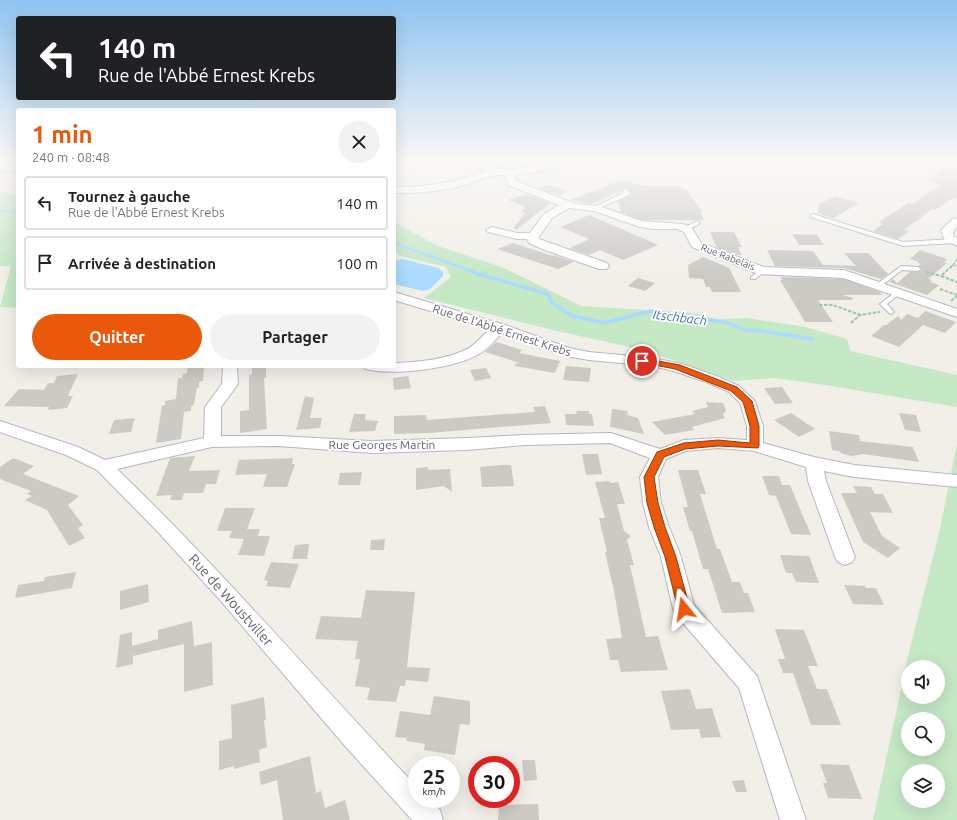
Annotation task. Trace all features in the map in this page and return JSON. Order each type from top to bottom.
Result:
[{"type":"street","points":[[552,199],[575,207],[595,208],[640,224],[653,226],[680,226],[685,229]]},
{"type":"street","points":[[492,230],[517,236],[533,236],[548,216],[567,205]]},
{"type":"street","points":[[956,242],[948,237],[948,230],[957,221]]},
{"type":"street","name":"Rue Rabelais","points":[[685,229],[688,230],[696,245],[758,275],[844,274],[957,313]]},
{"type":"street","points":[[533,236],[533,241],[546,247],[603,266]]},
{"type":"street","name":"Rue de l'Abbé Ernest Krebs","points":[[396,298],[500,328],[566,352],[589,356],[653,362],[677,367],[734,389],[747,401],[755,426],[755,446]]},
{"type":"street","points":[[396,367],[443,362],[474,350],[500,328]]},
{"type":"street","points":[[212,442],[213,407],[230,384],[230,368]]},
{"type":"street","name":"Rue de Woustviller","points":[[0,426],[72,451],[103,466],[165,527],[227,594],[354,738],[430,820]]},
{"type":"street","name":"Rue Georges Martin","points":[[103,466],[212,442],[278,441],[372,447],[467,444],[524,440],[611,438],[660,455]]},
{"type":"street","points":[[793,820],[749,683],[684,609],[671,557],[659,527],[652,503],[649,477],[660,455],[684,446],[718,443],[755,446],[814,463],[854,471],[957,481]]},
{"type":"street","points":[[814,463],[817,482],[846,557]]},
{"type":"lane","points":[[595,208],[615,199]]},
{"type":"lane","points":[[813,216],[903,244],[956,242]]},
{"type":"lane","points":[[685,229],[697,223]]},
{"type":"lane","points":[[879,285],[901,268],[918,269]]},
{"type":"lane","points":[[891,312],[883,304],[898,292]]},
{"type":"path","points":[[941,276],[957,259]]},
{"type":"path","points":[[952,265],[957,266]]},
{"type":"path","points":[[918,269],[957,282]]},
{"type":"path","points":[[940,289],[957,295]]},
{"type":"path","points":[[819,305],[833,305],[860,315],[891,312]]},
{"type":"path","points":[[851,323],[860,315]]},
{"type":"green space","points":[[0,199],[16,199],[16,308],[0,307],[11,266],[0,266]]},
{"type":"green space","points":[[396,223],[438,246],[504,268],[581,306],[694,313],[715,319],[747,318],[805,327],[847,339],[850,351],[957,375],[957,407],[775,378],[734,381],[643,350],[553,330],[424,298],[451,277],[446,267],[400,256],[396,253]]},
{"type":"green space","points":[[957,443],[957,820],[873,820],[901,689],[901,704],[945,704],[945,660],[907,660],[940,529]]},
{"type":"water","points":[[403,259],[438,268],[443,272],[443,276],[430,289],[423,291],[396,284],[396,261]]},
{"type":"building","points":[[540,199],[550,203],[516,230],[514,227],[525,213],[521,212],[526,207],[508,200]]},
{"type":"building","points":[[573,199],[602,199],[591,204],[571,200]]},
{"type":"building","points":[[621,199],[693,199],[702,212],[700,212],[704,220],[642,220],[621,212],[618,201]]},
{"type":"building","points":[[829,199],[847,199],[859,203],[833,218],[818,213],[818,207],[820,206],[817,205]]},
{"type":"building","points":[[919,199],[951,199],[935,210],[932,209],[904,230],[909,231],[898,239],[873,231],[883,224],[879,222],[908,203],[912,204]]},
{"type":"building","points":[[589,215],[658,245],[623,260],[600,250],[589,255],[570,248],[589,239],[561,227]]},
{"type":"building","points":[[710,232],[734,232],[742,247],[738,247],[742,255],[737,255],[717,248]]},
{"type":"building","points":[[792,234],[817,235],[824,245],[799,245]]},
{"type":"building","points":[[513,243],[574,262],[558,269],[497,249]]},
{"type":"building","points":[[767,250],[813,251],[823,265],[856,266],[844,253],[868,253],[888,274],[881,279],[844,268],[775,266]]},
{"type":"building","points":[[920,250],[947,259],[944,262],[947,263],[928,279],[932,280],[930,282],[939,285],[927,295],[889,282],[893,279],[897,283],[910,272],[918,272],[922,270],[918,266],[921,264],[917,263],[919,262],[910,259]]},
{"type":"building","points":[[703,257],[729,268],[741,292],[712,292],[710,287],[706,287],[703,279],[689,278],[688,265]]},
{"type":"building","points":[[781,277],[843,279],[880,292],[882,295],[842,295],[853,298],[852,300],[818,300],[833,322],[805,322],[780,280],[782,280]]},
{"type":"building","points":[[638,278],[655,283],[645,291],[628,286]]},
{"type":"building","points":[[925,311],[956,322],[945,333],[923,325],[899,347],[871,336],[898,316],[901,320],[907,314],[918,318]]},
{"type":"building","points":[[496,342],[522,350],[519,353],[560,361],[555,373],[515,366],[515,364],[520,363],[485,352]]},
{"type":"building","points":[[566,366],[591,368],[589,382],[563,380]]},
{"type":"building","points":[[188,368],[204,368],[203,381],[199,382],[199,388],[197,388],[191,411],[184,412],[181,439],[156,443],[162,406],[165,405],[165,401],[176,399],[178,378],[182,378],[183,374],[187,373]]},
{"type":"building","points":[[252,368],[266,368],[266,378],[264,378],[267,429],[240,433],[240,411],[249,410],[249,375],[252,374]]},
{"type":"building","points":[[486,368],[491,378],[475,381],[470,370]]},
{"type":"building","points":[[78,374],[68,396],[73,396],[67,408],[48,410],[49,407],[4,406],[19,389],[44,390],[48,383],[54,383],[57,376]]},
{"type":"building","points":[[408,376],[411,388],[394,390],[393,378]]},
{"type":"building","points":[[782,387],[793,403],[775,404],[764,388]]},
{"type":"building","points":[[305,396],[314,398],[310,418],[322,418],[320,428],[296,430]]},
{"type":"building","points":[[706,402],[723,403],[726,411],[723,414],[725,418],[692,427],[694,430],[665,435],[652,422],[695,414],[692,411],[708,407]]},
{"type":"building","points":[[545,406],[551,423],[428,433],[394,434],[394,416],[426,415],[427,420],[535,412],[533,407]]},
{"type":"building","points":[[612,409],[628,411],[627,415],[638,418],[644,434],[610,427]]},
{"type":"building","points":[[576,411],[589,411],[589,414],[592,414],[594,426],[566,425],[565,414],[577,414]]},
{"type":"building","points":[[791,413],[815,429],[799,437],[774,420]]},
{"type":"building","points":[[899,413],[916,415],[921,432],[905,430]]},
{"type":"building","points":[[354,414],[366,414],[365,420],[378,421],[375,431],[349,432]]},
{"type":"building","points":[[135,418],[131,432],[109,434],[114,420]]},
{"type":"building","points":[[829,431],[859,435],[860,441],[913,447],[919,462],[863,454],[852,456],[843,454],[832,450]]},
{"type":"building","points":[[582,454],[598,454],[602,474],[586,475]]},
{"type":"building","points":[[195,456],[189,471],[220,470],[216,484],[206,484],[203,493],[184,493],[182,500],[170,500],[172,495],[156,496],[170,458]]},
{"type":"building","points":[[13,458],[34,466],[23,474],[79,496],[68,505],[83,525],[78,528],[85,538],[69,546],[47,510],[25,500],[32,496],[27,494],[31,491],[0,479],[0,467]]},
{"type":"building","points":[[293,458],[292,464],[295,464],[287,487],[263,487],[267,474],[235,475],[239,460]]},
{"type":"building","points":[[511,465],[514,486],[482,487],[480,467]]},
{"type":"building","points":[[428,467],[428,470],[450,469],[452,492],[444,486],[416,490],[416,468]]},
{"type":"building","points":[[678,470],[698,470],[706,494],[700,494],[717,549],[720,549],[732,582],[740,582],[744,593],[748,593],[755,612],[722,613],[708,569],[703,569],[692,531],[690,531],[683,507],[688,507]]},
{"type":"building","points":[[362,472],[360,485],[338,485],[340,473]]},
{"type":"building","points":[[762,476],[779,476],[782,485],[790,485],[811,535],[791,534],[776,496],[769,495]]},
{"type":"building","points":[[610,481],[610,483],[618,482],[625,504],[617,504],[624,531],[631,536],[627,540],[634,565],[630,565],[646,637],[658,636],[668,670],[621,672],[618,660],[610,660],[606,639],[622,638],[614,591],[605,552],[607,552],[599,518],[605,518],[595,482]]},
{"type":"building","points":[[853,486],[871,487],[875,494],[883,494],[893,513],[870,512],[882,536],[900,548],[888,558],[863,542],[841,493],[857,493]]},
{"type":"building","points":[[225,508],[255,508],[247,529],[260,529],[258,536],[270,536],[264,556],[238,555],[244,539],[229,538],[232,531],[217,531]]},
{"type":"building","points":[[385,539],[384,550],[370,550],[371,540]]},
{"type":"building","points":[[309,544],[307,559],[292,559],[295,545]]},
{"type":"building","points":[[780,555],[809,556],[819,583],[796,582],[792,573],[786,573]]},
{"type":"building","points":[[271,562],[299,564],[290,588],[266,586],[268,581],[264,580]]},
{"type":"building","points":[[76,572],[72,588],[15,598],[18,585],[44,581],[45,577]]},
{"type":"building","points":[[148,584],[149,602],[120,610],[120,591]]},
{"type":"building","points":[[844,585],[876,588],[884,605],[853,604]]},
{"type":"building","points":[[366,590],[415,592],[407,667],[430,668],[428,682],[406,680],[405,686],[400,686],[396,702],[367,700],[370,688],[355,686],[360,659],[355,659],[358,641],[315,639],[321,616],[361,618]]},
{"type":"building","points":[[192,621],[194,646],[212,642],[213,685],[184,692],[184,644],[133,656],[133,664],[116,668],[120,635],[132,632],[132,646],[158,639],[158,630]]},
{"type":"building","points":[[775,629],[804,630],[818,666],[808,666],[817,689],[827,689],[841,725],[811,725],[793,673],[783,673],[778,659],[785,659]]},
{"type":"building","points":[[690,689],[696,709],[712,708],[721,737],[701,738],[699,729],[671,730],[661,691]]},
{"type":"building","points":[[434,696],[470,701],[470,725],[460,724],[455,755],[424,750],[425,744],[407,741],[406,738],[395,737],[400,711],[430,715]]},
{"type":"building","points":[[264,697],[266,720],[264,720],[267,747],[259,750],[260,762],[234,769],[234,766],[219,770],[219,741],[232,738],[231,705]]},
{"type":"building","points":[[310,756],[316,793],[321,791],[325,808],[345,800],[350,820],[283,820],[277,780],[261,785],[259,772]]},
{"type":"building","points":[[522,760],[535,760],[537,780],[524,781]]},
{"type":"building","points":[[820,764],[849,765],[862,799],[828,798],[823,783],[827,783]]},
{"type":"building","points":[[744,780],[747,792],[736,792],[732,781]]},
{"type":"building","points":[[520,804],[538,804],[539,820],[498,820],[499,808],[520,808]]},
{"type":"waterway","name":"Itschbach","points":[[0,211],[16,213]]},
{"type":"waterway","name":"Itschbach","points":[[396,244],[461,267]]},
{"type":"waterway","name":"Itschbach","points":[[459,266],[475,273],[548,294],[552,303],[573,316],[604,323],[651,311],[728,323],[744,330],[762,331],[813,339]]},
{"type":"route","points":[[642,361],[677,367],[734,389],[747,401],[755,426],[755,446],[718,443],[684,446],[660,455],[649,477],[652,503],[659,527],[671,557],[684,609]]}]
